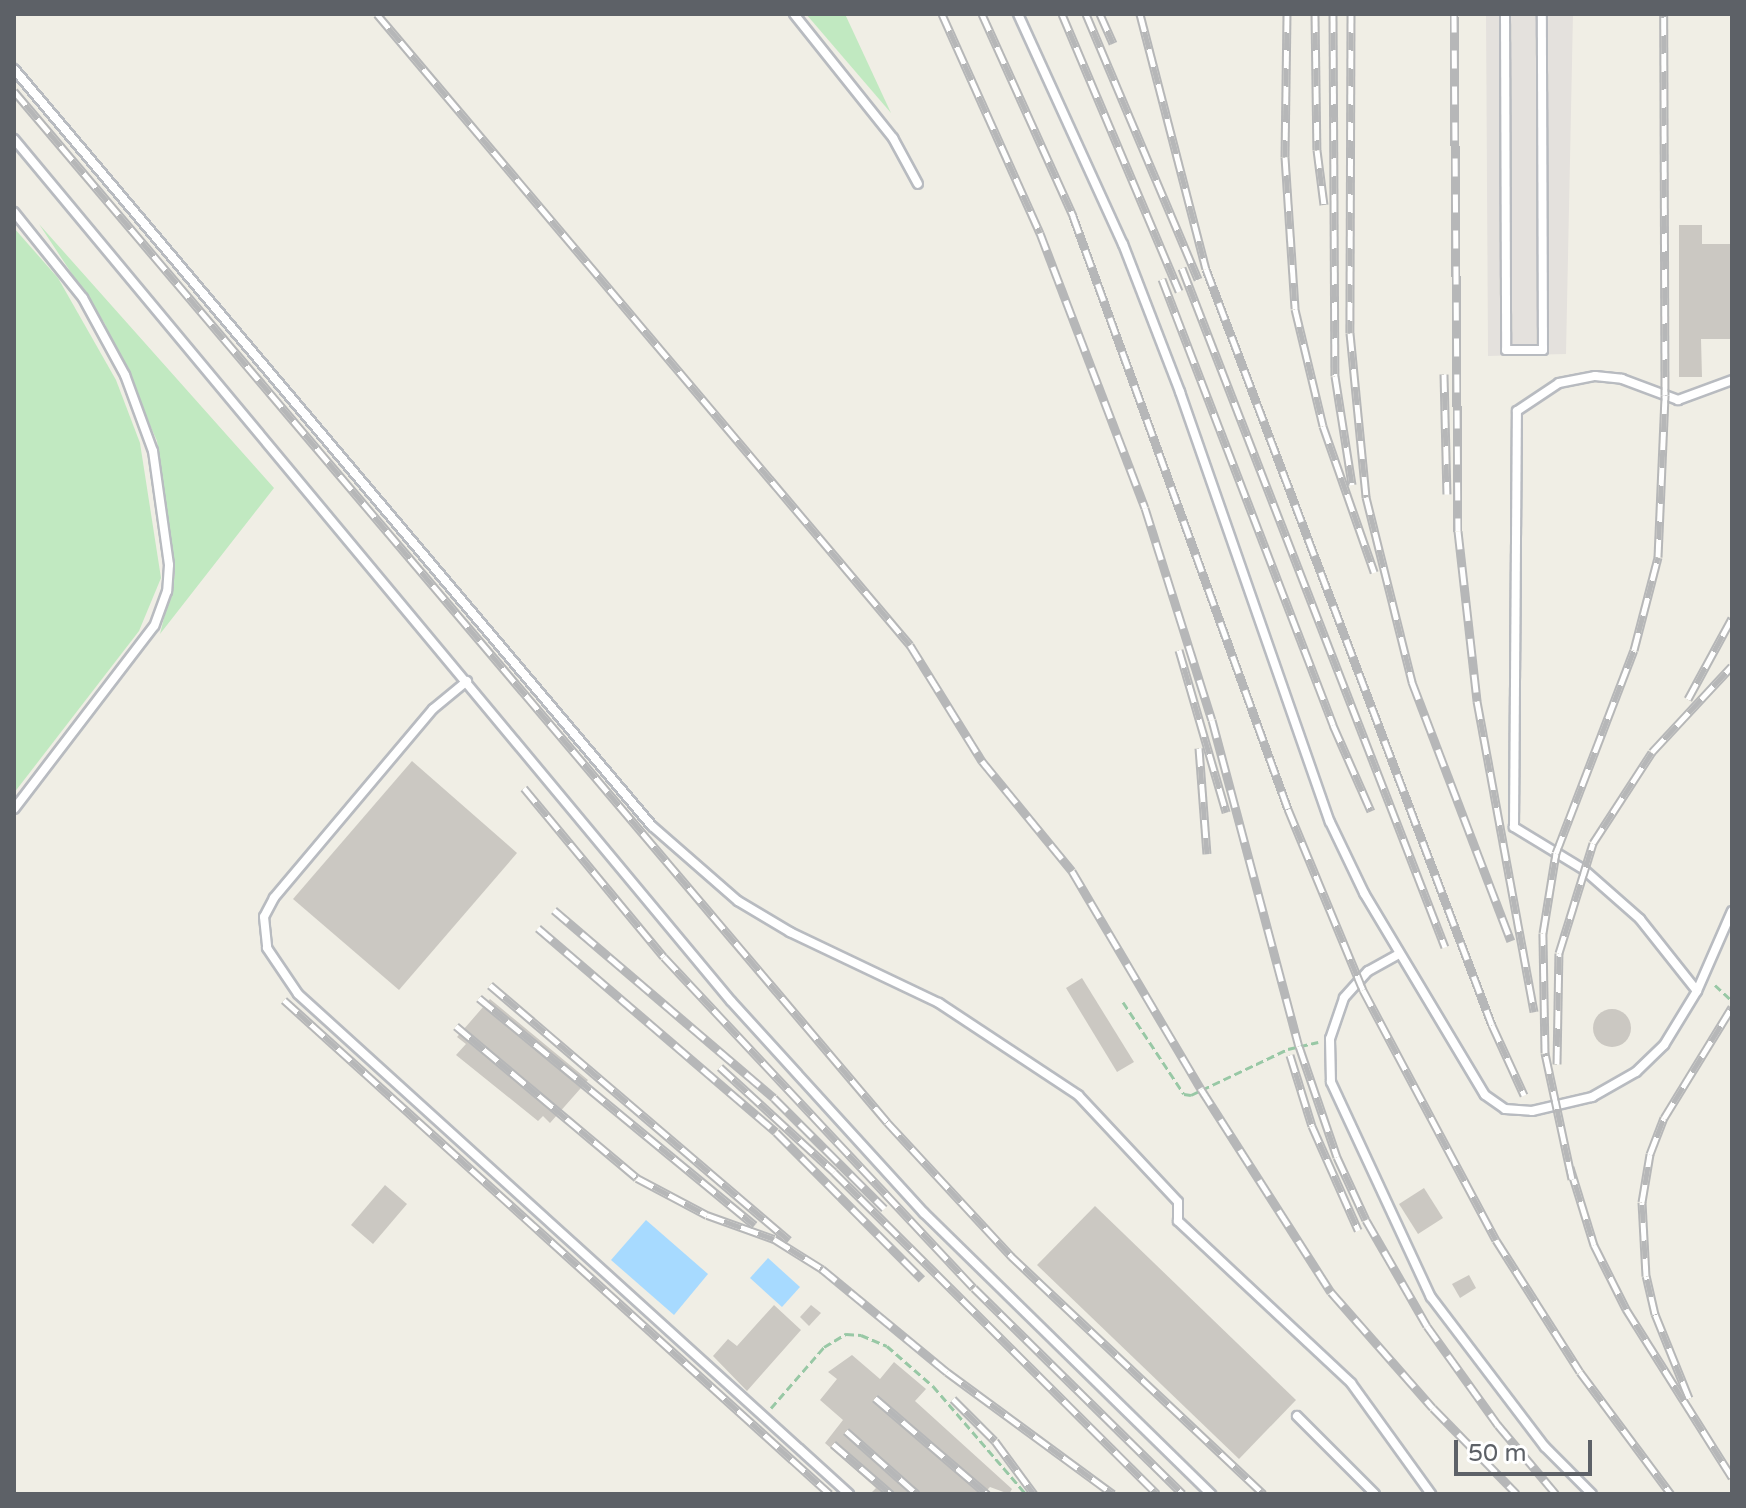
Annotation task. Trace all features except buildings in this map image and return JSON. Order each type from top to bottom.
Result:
[{"type":"lane","points":[[794,14],[893,138],[918,184]]},
{"type":"lane","points":[[1018,14],[1123,244],[1180,392],[1330,822],[1399,954],[1485,1095],[1505,1109],[1532,1111],[1592,1097],[1636,1072],[1664,1045],[1697,991],[1732,911]]},
{"type":"lane","points":[[1505,14],[1506,350],[1543,350],[1542,14]]},
{"type":"lane","points":[[14,69],[652,826],[738,901],[790,932],[939,1003],[1078,1095],[1178,1202],[1178,1221],[1351,1383],[1431,1494]]},
{"type":"lane","points":[[14,139],[731,1001],[924,1213],[1211,1494]]},
{"type":"lane","points":[[14,212],[83,298],[125,375],[153,451],[169,565],[167,591],[154,626],[14,809]]},
{"type":"lane","points":[[1697,991],[1640,919],[1583,869],[1514,827],[1517,411],[1559,383],[1595,376],[1622,379],[1678,400],[1732,380]]},
{"type":"lane","points":[[467,681],[433,709],[274,898],[264,917],[267,948],[298,994],[849,1494]]},
{"type":"lane","points":[[1399,954],[1368,971],[1344,998],[1330,1039],[1331,1082],[1431,1297],[1545,1447],[1592,1494]]},
{"type":"lane","points":[[1297,1416],[1375,1494]]},
{"type":"path","points":[[1704,974],[1732,1001]]},
{"type":"path","points":[[1123,1002],[1176,1088],[1191,1095],[1288,1049],[1330,1039]]},
{"type":"path","points":[[764,1417],[824,1347],[846,1334],[861,1335],[887,1346],[933,1386],[1026,1494]]},
{"type":"shaded area","points":[[1486,14],[1573,14],[1566,354],[1488,356]]},
{"type":"green space","points":[[806,14],[845,14],[891,113]]},
{"type":"green space","points":[[39,224],[274,488],[160,634],[175,574],[157,441],[105,324]]},
{"type":"green space","points":[[14,228],[58,278],[116,380],[140,443],[161,578],[139,631],[14,793]]},
{"type":"water","points":[[646,1220],[708,1274],[674,1315],[611,1260]]},
{"type":"water","points":[[768,1258],[800,1287],[782,1307],[750,1278]]},
{"type":"railway","points":[[377,14],[910,645],[982,761],[1072,871],[1201,1089],[1331,1292],[1433,1408],[1517,1494]]},
{"type":"railway","points":[[942,14],[1040,233],[1145,508],[1212,720],[1299,1046],[1337,1157],[1366,1220],[1427,1326],[1498,1425],[1556,1494]]},
{"type":"railway","points":[[982,14],[1073,216],[1288,809],[1363,990],[1496,1240],[1580,1372],[1671,1494]]},
{"type":"railway","points":[[1062,14],[1179,291]]},
{"type":"railway","points":[[1086,14],[1198,279]]},
{"type":"railway","points":[[1100,14],[1113,43]]},
{"type":"railway","points":[[1140,14],[1206,269],[1492,1025],[1524,1095]]},
{"type":"railway","points":[[1287,14],[1285,157],[1295,309],[1323,426],[1374,572]]},
{"type":"railway","points":[[1315,14],[1317,150],[1324,205]]},
{"type":"railway","points":[[1333,14],[1335,376],[1352,485]]},
{"type":"railway","points":[[1351,14],[1350,333],[1366,497],[1412,682],[1511,941]]},
{"type":"railway","points":[[1454,14],[1458,531],[1477,701],[1534,1012]]},
{"type":"railway","points":[[1572,1179],[1545,1053],[1543,933],[1556,853],[1634,650],[1658,557],[1665,395],[1664,14]]},
{"type":"railway","points":[[14,91],[887,1122],[1011,1256],[1264,1494]]},
{"type":"railway","points":[[1182,268],[1445,947]]},
{"type":"railway","points":[[1162,279],[1333,725],[1371,811]]},
{"type":"railway","points":[[1444,374],[1447,494]]},
{"type":"railway","points":[[1688,699],[1732,618]]},
{"type":"railway","points":[[1179,650],[1226,812]]},
{"type":"railway","points":[[1557,1064],[1559,953],[1593,843],[1652,752],[1732,666]]},
{"type":"railway","points":[[1199,748],[1207,854]]},
{"type":"railway","points":[[524,788],[664,957],[974,1288],[1183,1494]]},
{"type":"railway","points":[[554,910],[774,1098],[884,1208]]},
{"type":"railway","points":[[538,928],[776,1132],[922,1279]]},
{"type":"railway","points":[[490,985],[789,1240]]},
{"type":"railway","points":[[479,998],[754,1225]]},
{"type":"railway","points":[[284,1000],[830,1494]]},
{"type":"railway","points":[[1689,1398],[1655,1314],[1646,1276],[1642,1202],[1650,1154],[1664,1118],[1732,1007]]},
{"type":"railway","points":[[456,1026],[637,1178],[707,1215],[774,1239],[822,1269],[947,1372],[1113,1494]]},
{"type":"railway","points":[[1290,1055],[1312,1126],[1358,1230]]},
{"type":"railway","points":[[720,1067],[834,1172],[1157,1494]]},
{"type":"railway","points":[[1570,1167],[1594,1245],[1626,1309],[1732,1477]]},
{"type":"railway","points":[[875,1398],[987,1494]]},
{"type":"railway","points":[[953,1399],[995,1441],[1034,1494]]},
{"type":"railway","points":[[846,1431],[917,1494]]},
{"type":"railway","points":[[833,1444],[891,1494]]}]
